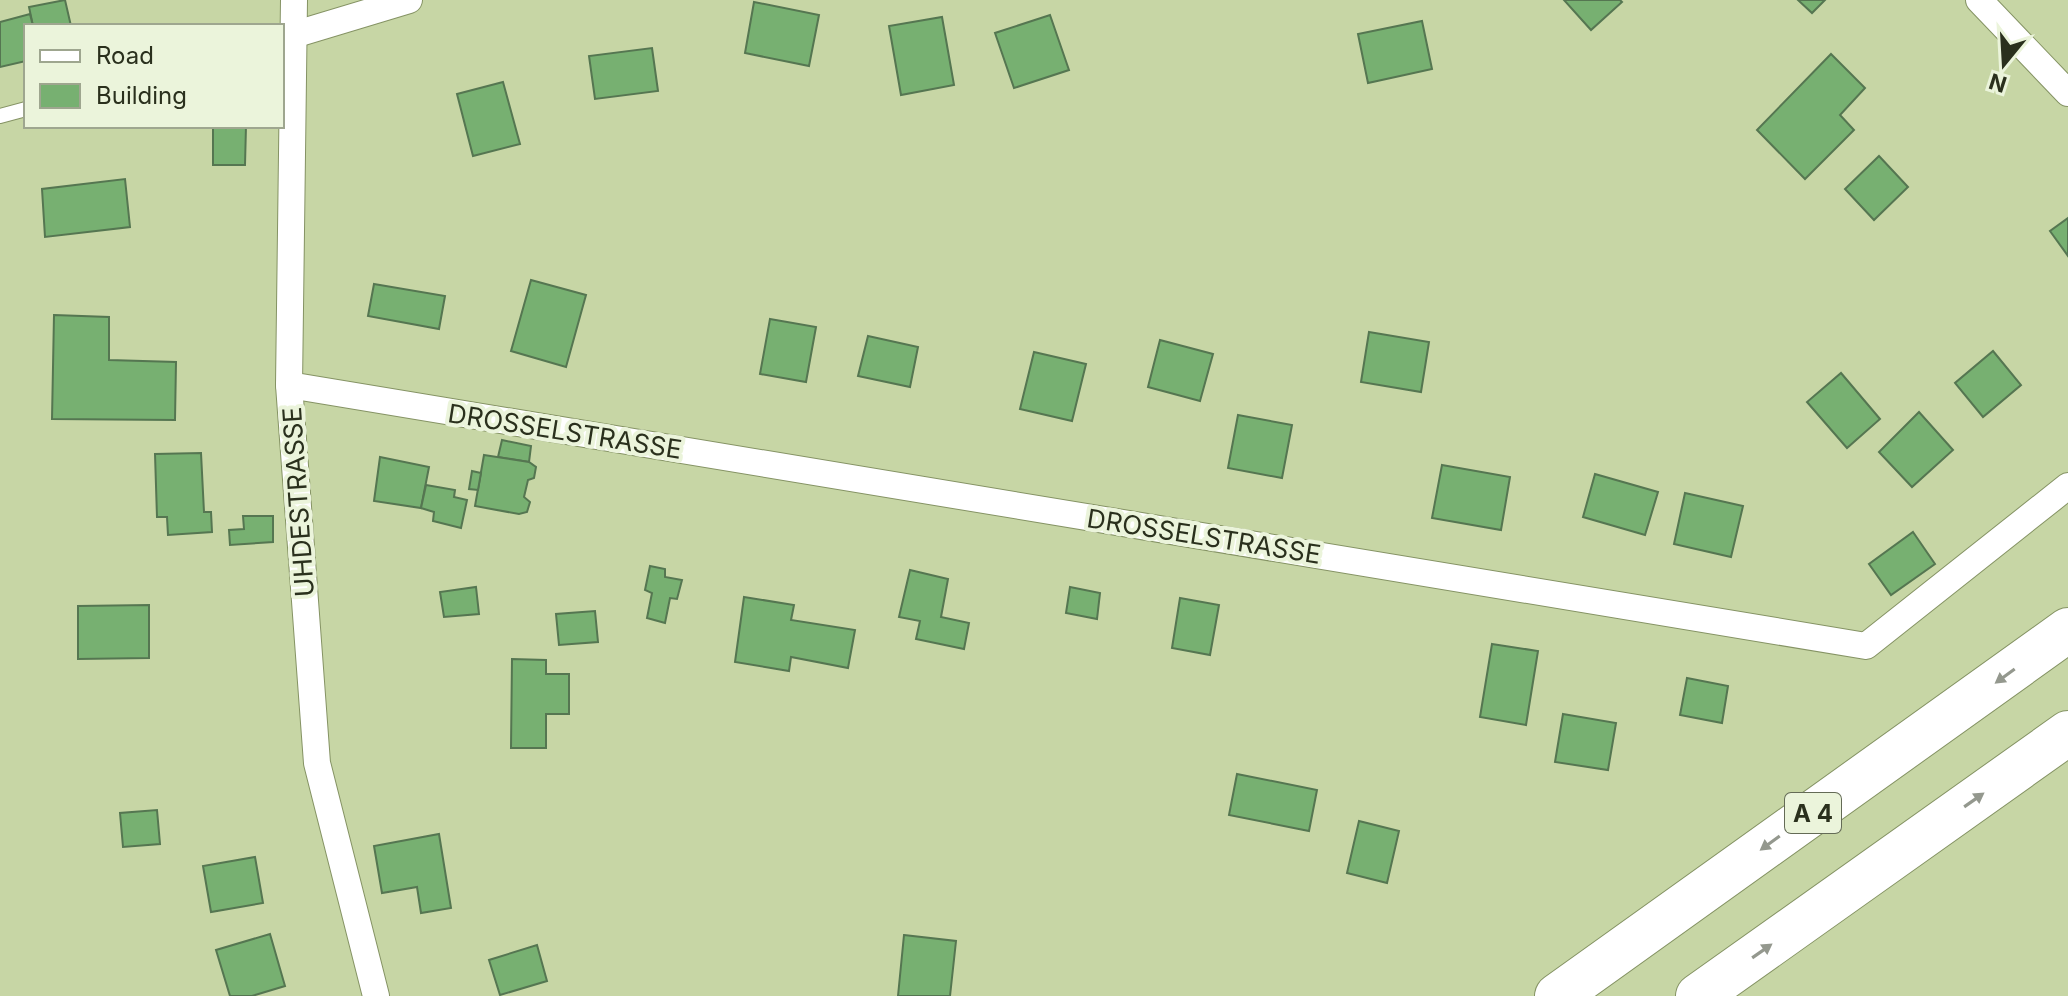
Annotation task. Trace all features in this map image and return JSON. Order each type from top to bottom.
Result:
[{"type":"highway","name":"A 4","points":[[1557,996],[2068,630]]},
{"type":"highway","points":[[1698,996],[2068,733]]},
{"type":"street","name":"UHDESTRASSE","points":[[294,0],[288,36],[289,385],[317,763],[376,996]]},
{"type":"street","points":[[288,36],[409,0]]},
{"type":"street","points":[[1979,0],[2066,86]]},
{"type":"street","name":"DROSSELSTRASSE","points":[[289,385],[1866,646],[2068,486]]},
{"type":"lane","points":[[0,116],[24,110]]},
{"type":"building","points":[[65,0],[71,24],[33,24],[29,7]]},
{"type":"building","points":[[1564,0],[1620,0],[1622,2],[1591,30]]},
{"type":"building","points":[[1798,0],[1825,0],[1812,13]]},
{"type":"building","points":[[754,2],[819,15],[809,66],[745,53]]},
{"type":"building","points":[[30,14],[32,24],[24,24],[24,61],[0,67],[0,22]]},
{"type":"building","points":[[1050,15],[1069,70],[1014,88],[995,33]]},
{"type":"building","points":[[942,17],[954,85],[901,95],[889,26]]},
{"type":"building","points":[[1422,21],[1432,69],[1368,83],[1358,34]]},
{"type":"building","points":[[652,48],[658,91],[595,99],[589,56]]},
{"type":"building","points":[[1831,54],[1865,88],[1840,115],[1854,130],[1805,179],[1757,130]]},
{"type":"building","points":[[503,82],[520,144],[473,156],[457,94]]},
{"type":"building","points":[[213,128],[246,128],[245,165],[213,165]]},
{"type":"building","points":[[1879,156],[1908,187],[1874,220],[1845,189]]},
{"type":"building","points":[[125,179],[130,227],[45,237],[42,189]]},
{"type":"building","points":[[2068,218],[2068,256],[2050,231]]},
{"type":"building","points":[[531,280],[586,295],[566,367],[511,351]]},
{"type":"building","points":[[374,284],[445,296],[439,329],[368,316]]},
{"type":"building","points":[[54,315],[109,317],[109,360],[176,362],[175,420],[52,419]]},
{"type":"building","points":[[770,319],[816,327],[806,382],[760,374]]},
{"type":"building","points":[[1369,332],[1429,342],[1421,392],[1361,382]]},
{"type":"building","points":[[868,336],[918,347],[910,387],[858,376]]},
{"type":"building","points":[[1160,340],[1213,354],[1200,401],[1148,387]]},
{"type":"building","points":[[1993,351],[2021,385],[1983,417],[1955,383]]},
{"type":"building","points":[[1034,352],[1086,364],[1072,421],[1020,409]]},
{"type":"building","points":[[1841,373],[1880,419],[1847,448],[1807,402]]},
{"type":"building","points":[[1919,412],[1953,450],[1912,487],[1879,452]]},
{"type":"building","points":[[1238,415],[1292,425],[1282,478],[1228,468]]},
{"type":"building","points":[[502,440],[531,446],[529,462],[498,457]]},
{"type":"building","points":[[201,453],[204,512],[211,512],[212,532],[168,535],[167,517],[157,517],[155,454]]},
{"type":"building","points":[[484,455],[529,462],[536,467],[534,478],[528,480],[524,497],[530,502],[527,512],[519,514],[475,506]]},
{"type":"building","points":[[380,457],[429,467],[421,508],[374,501]]},
{"type":"building","points":[[1442,465],[1510,477],[1501,530],[1432,518]]},
{"type":"building","points":[[472,471],[481,473],[478,490],[469,489]]},
{"type":"building","points":[[1595,474],[1658,492],[1645,535],[1583,517]]},
{"type":"building","points":[[426,485],[455,490],[454,497],[467,500],[461,528],[433,521],[434,512],[421,508]]},
{"type":"building","points":[[1685,493],[1743,506],[1731,557],[1674,544]]},
{"type":"building","points":[[243,516],[273,516],[273,542],[230,545],[229,530],[244,529]]},
{"type":"building","points":[[1913,532],[1935,564],[1891,595],[1869,564]]},
{"type":"building","points":[[650,566],[665,569],[665,577],[682,580],[677,599],[670,598],[665,623],[647,618],[652,593],[645,590]]},
{"type":"building","points":[[910,570],[948,579],[941,617],[969,623],[964,649],[916,639],[920,621],[899,617]]},
{"type":"building","points":[[476,587],[479,614],[444,617],[440,592]]},
{"type":"building","points":[[1070,587],[1100,593],[1097,619],[1066,613]]},
{"type":"building","points":[[744,597],[794,605],[791,620],[855,630],[848,668],[791,657],[789,671],[735,662]]},
{"type":"building","points":[[1180,598],[1219,605],[1210,655],[1172,648]]},
{"type":"building","points":[[149,605],[149,658],[78,659],[78,606]]},
{"type":"building","points":[[595,611],[598,642],[559,645],[556,614]]},
{"type":"building","points":[[1492,644],[1538,651],[1526,725],[1480,717]]},
{"type":"building","points":[[512,659],[546,660],[546,674],[569,674],[569,714],[546,714],[546,748],[511,748]]},
{"type":"building","points":[[1687,678],[1728,686],[1722,723],[1680,715]]},
{"type":"building","points":[[1563,714],[1616,723],[1608,770],[1555,762]]},
{"type":"building","points":[[1237,774],[1317,790],[1309,831],[1229,815]]},
{"type":"building","points":[[157,810],[160,844],[123,847],[120,813]]},
{"type":"building","points":[[1359,821],[1399,831],[1387,883],[1347,873]]},
{"type":"building","points":[[439,834],[451,908],[421,913],[417,887],[382,893],[374,846]]},
{"type":"building","points":[[255,857],[263,903],[211,912],[203,866]]},
{"type":"building","points":[[270,934],[285,986],[252,996],[230,996],[216,950]]},
{"type":"building","points":[[904,935],[956,941],[950,996],[898,996]]},
{"type":"building","points":[[537,945],[547,981],[500,995],[489,960]]}]
